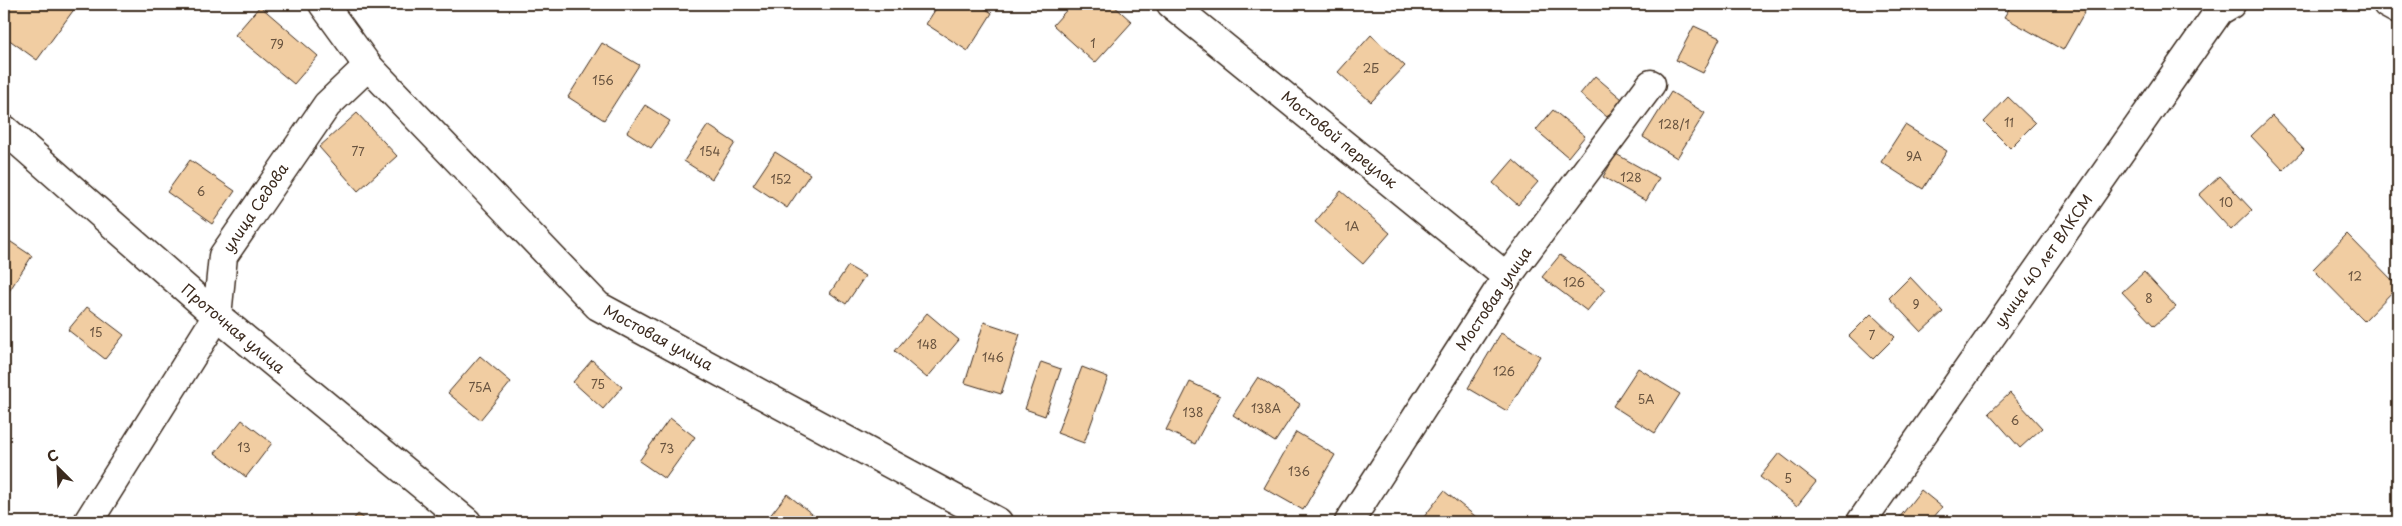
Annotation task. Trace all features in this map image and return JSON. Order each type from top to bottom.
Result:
[{"type":"street","name":"Мостовая улица","points":[[323,4],[368,66],[598,306],[998,522]]},
{"type":"street","name":"Мостовой переулок","points":[[1171,4],[1506,277]]},
{"type":"street","name":"улица 40 лет ВЛКСМ","points":[[1861,522],[2218,11],[2231,4]]},
{"type":"street","points":[[2387,4],[2398,10]]},
{"type":"street","name":"улица Седова","points":[[88,522],[217,316],[223,256],[327,105],[368,66]]},
{"type":"street","name":"Мостовая улица","points":[[1349,522],[1506,277],[1651,84]]},
{"type":"street","name":"Проточная улица","points":[[4,129],[217,316],[467,522]]},
{"type":"building","points":[[4,4],[78,4],[37,60],[4,36]]},
{"type":"building","points":[[939,4],[978,4],[992,13],[968,51],[926,24]]},
{"type":"building","points":[[1072,4],[1112,4],[1132,22],[1095,63],[1053,25]]},
{"type":"building","points":[[2012,4],[2089,4],[2063,50],[2004,17]]},
{"type":"building","points":[[260,6],[318,56],[294,84],[235,35]]},
{"type":"building","points":[[1694,26],[1720,38],[1703,73],[1676,60]]},
{"type":"building","points":[[1371,35],[1405,66],[1371,102],[1338,72]]},
{"type":"building","points":[[602,43],[639,65],[604,120],[568,97]]},
{"type":"building","points":[[1595,76],[1622,99],[1607,117],[1580,94]]},
{"type":"building","points":[[1671,92],[1705,113],[1677,158],[1643,137]]},
{"type":"building","points":[[2008,97],[2035,123],[2010,148],[1984,122]]},
{"type":"building","points":[[645,105],[670,121],[651,148],[627,132]]},
{"type":"building","points":[[1553,110],[1585,136],[1568,157],[1536,130]]},
{"type":"building","points":[[357,113],[397,156],[358,191],[319,147]]},
{"type":"building","points":[[2272,116],[2304,150],[2283,170],[2251,136]]},
{"type":"building","points":[[708,125],[735,143],[712,179],[684,161]]},
{"type":"building","points":[[1905,125],[1947,151],[1923,189],[1881,162]]},
{"type":"building","points":[[775,152],[810,174],[787,208],[753,185]]},
{"type":"building","points":[[1616,154],[1659,178],[1646,201],[1603,177]]},
{"type":"building","points":[[190,160],[235,191],[212,224],[167,192]]},
{"type":"building","points":[[1513,160],[1538,182],[1518,205],[1493,183]]},
{"type":"building","points":[[2220,176],[2252,210],[2231,230],[2199,195]]},
{"type":"building","points":[[1341,191],[1390,233],[1363,264],[1315,222]]},
{"type":"building","points":[[2347,234],[2398,286],[2364,321],[2313,269]]},
{"type":"building","points":[[5,238],[32,256],[4,299],[4,240]]},
{"type":"building","points":[[1560,255],[1605,289],[1587,311],[1542,277]]},
{"type":"building","points":[[848,266],[865,276],[846,304],[830,293]]},
{"type":"building","points":[[2144,272],[2176,307],[2154,326],[2122,292]]},
{"type":"building","points":[[1910,277],[1943,312],[1921,332],[1889,298]]},
{"type":"building","points":[[87,307],[124,335],[105,359],[68,330]]},
{"type":"building","points":[[927,313],[959,340],[927,378],[895,351]]},
{"type":"building","points":[[1871,314],[1895,337],[1873,359],[1849,336]]},
{"type":"building","points":[[984,322],[1020,334],[1001,394],[965,383]]},
{"type":"building","points":[[1501,333],[1540,356],[1507,411],[1468,388]]},
{"type":"building","points":[[480,356],[511,382],[480,420],[448,393]]},
{"type":"building","points":[[592,360],[622,387],[603,409],[573,382]]},
{"type":"building","points":[[1041,362],[1061,369],[1045,416],[1025,409]]},
{"type":"building","points":[[1082,367],[1108,377],[1084,443],[1057,433]]},
{"type":"building","points":[[1638,368],[1680,394],[1655,433],[1613,406]]},
{"type":"building","points":[[1258,377],[1300,404],[1275,442],[1233,415]]},
{"type":"building","points":[[1190,382],[1220,396],[1195,444],[1166,430]]},
{"type":"building","points":[[2010,393],[2042,428],[2020,448],[1989,413]]},
{"type":"building","points":[[670,418],[695,437],[665,479],[639,461]]},
{"type":"building","points":[[242,420],[272,443],[246,477],[215,453]]},
{"type":"building","points":[[1296,432],[1335,455],[1303,510],[1264,488]]},
{"type":"building","points":[[1779,453],[1816,482],[1797,506],[1760,477]]},
{"type":"building","points":[[1921,490],[1942,507],[1930,522],[1896,522]]},
{"type":"building","points":[[1444,491],[1480,520],[1478,522],[1420,522]]},
{"type":"building","points":[[787,494],[822,522],[765,522]]},
{"type":"building","points":[[358,514],[369,522],[351,522]]}]
